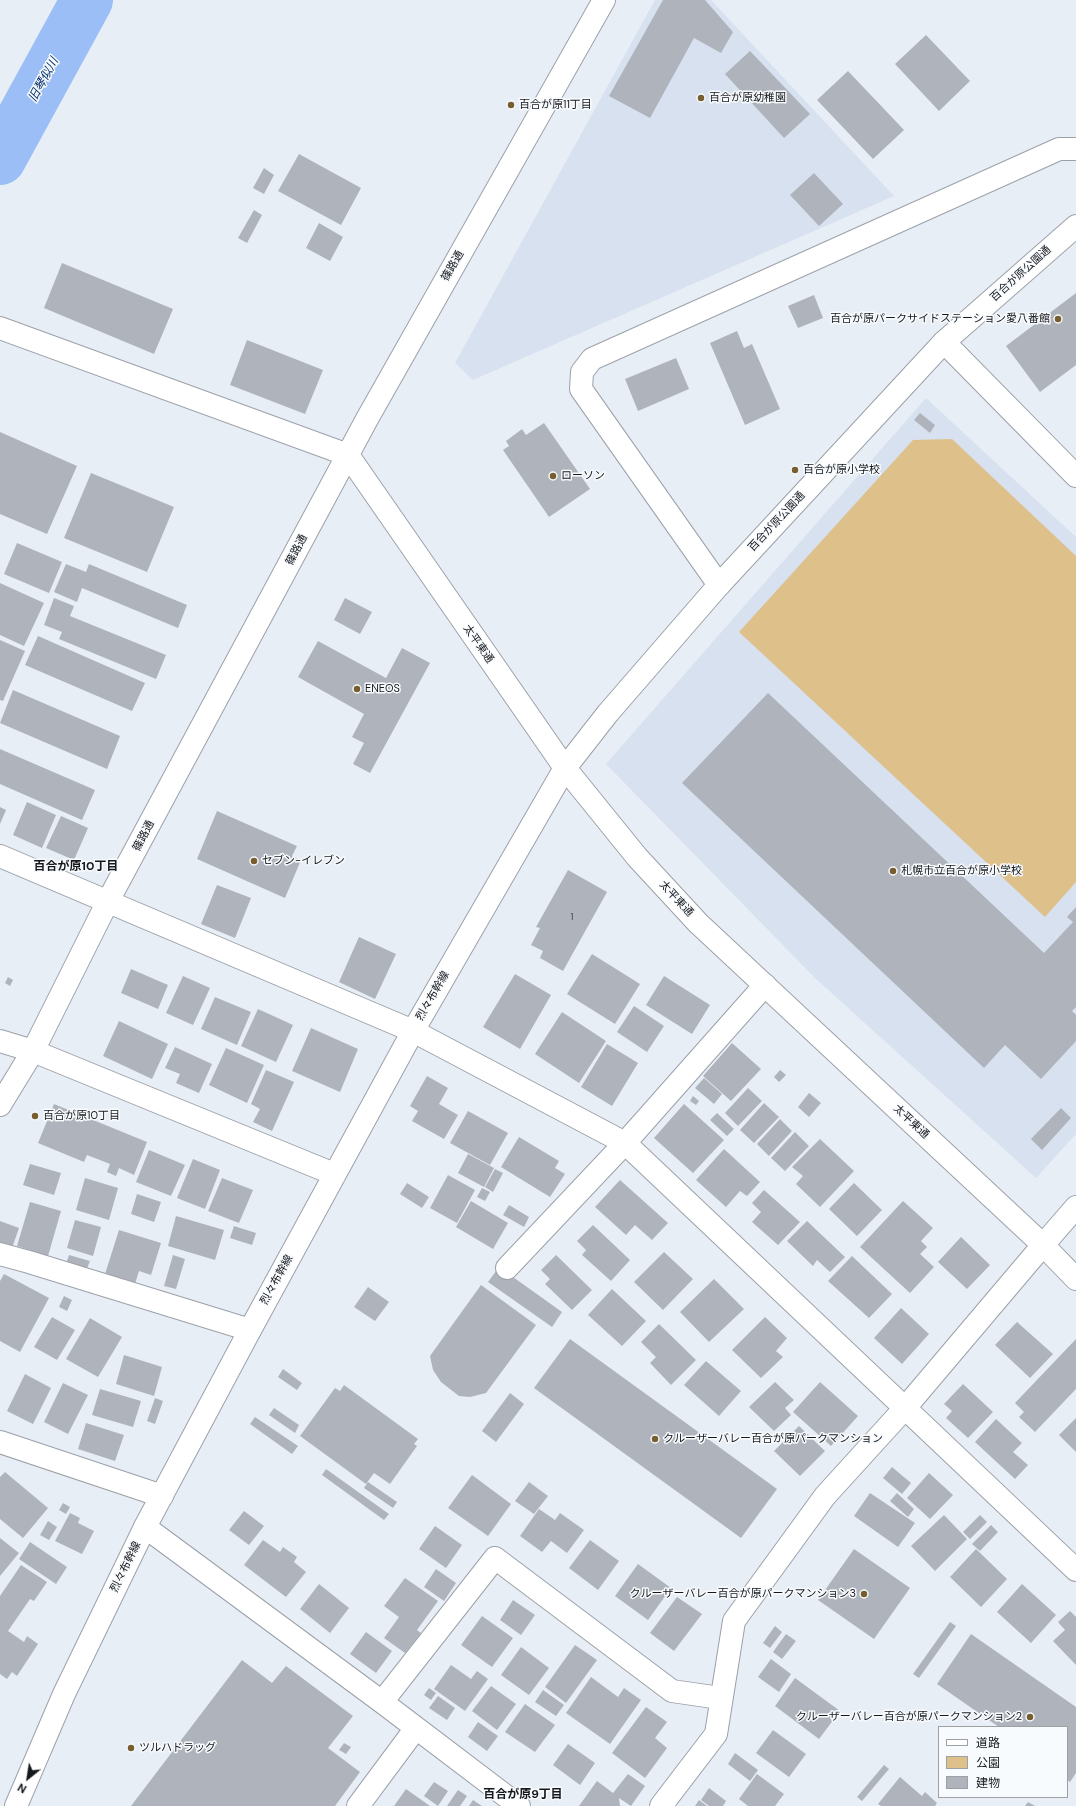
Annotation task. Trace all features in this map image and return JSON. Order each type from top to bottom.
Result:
[{"type":"street","name":"篠路通","points":[[0,1105],[33,1051],[108,902],[348,455],[604,0]]},
{"type":"street","points":[[719,585],[581,388],[582,372],[592,359],[1059,149],[1076,149]]},
{"type":"street","name":"百合が原公園通","points":[[565,768],[608,713],[719,585],[944,342],[1076,226]]},
{"type":"street","points":[[0,328],[348,455]]},
{"type":"street","points":[[944,342],[1076,476]]},
{"type":"street","name":"太平東通","points":[[348,455],[565,768],[637,857],[698,923],[1043,1245],[1076,1279]]},
{"type":"street","name":"烈々布幹線","points":[[16,1806],[64,1694],[145,1527],[413,1030],[565,768]]},
{"type":"street","points":[[0,856],[413,1030],[625,1143],[1076,1570]]},
{"type":"street","points":[[508,1268],[625,1143],[765,985]]},
{"type":"street","points":[[0,1041],[33,1051],[334,1174]]},
{"type":"street","points":[[661,1806],[716,1734],[720,1698],[734,1621],[824,1496],[905,1408],[1076,1207]]},
{"type":"street","points":[[0,1254],[250,1330]]},
{"type":"street","points":[[3,1448],[162,1496]]},
{"type":"street","points":[[145,1527],[382,1702],[519,1806]]},
{"type":"street","points":[[382,1702],[495,1558],[672,1691],[720,1698]]},
{"type":"street","points":[[358,1806],[416,1728]]},
{"type":"shaded area","name":"百合が原幼稚園","points":[[655,0],[711,0],[894,196],[473,380],[455,363]]},
{"type":"shaded area","name":"札幌市立百合が原小学校","points":[[926,398],[1076,537],[1076,1134],[1036,1178],[815,978],[606,764]]},
{"type":"green space","points":[[952,439],[1076,556],[1076,882],[1045,917],[739,632],[913,440]]},
{"type":"building","points":[[663,0],[705,0],[733,32],[721,53],[694,38],[650,118],[609,96]]},
{"type":"building","points":[[926,35],[970,81],[939,111],[895,64]]},
{"type":"building","points":[[750,51],[810,114],[784,138],[725,74]]},
{"type":"building","points":[[848,71],[904,130],[873,159],[817,100]]},
{"type":"building","points":[[299,154],[361,188],[341,225],[278,191]]},
{"type":"building","points":[[264,168],[274,175],[264,194],[253,188]]},
{"type":"building","points":[[814,173],[843,204],[819,226],[790,195]]},
{"type":"building","points":[[254,210],[262,215],[247,243],[238,238]]},
{"type":"building","points":[[319,223],[343,237],[330,261],[306,248]]},
{"type":"building","points":[[62,263],[173,309],[154,354],[44,308]]},
{"type":"building","name":"百合が原パークサイドステーション愛八番館","points":[[1076,293],[1076,365],[1040,392],[1006,346]]},
{"type":"building","points":[[814,295],[823,318],[798,328],[788,306]]},
{"type":"building","points":[[737,331],[744,348],[752,344],[780,409],[745,425],[710,343]]},
{"type":"building","points":[[247,340],[323,370],[305,414],[230,385]]},
{"type":"building","points":[[676,358],[689,389],[638,411],[625,379]]},
{"type":"building","points":[[920,413],[935,425],[930,433],[914,420]]},
{"type":"building","points":[[544,423],[590,489],[549,517],[503,450],[509,446],[506,441],[522,429],[526,435]]},
{"type":"building","points":[[0,432],[77,466],[47,534],[0,514]]},
{"type":"building","points":[[91,473],[174,507],[147,572],[64,538]]},
{"type":"building","points":[[17,543],[62,562],[49,593],[4,574]]},
{"type":"building","points":[[66,564],[86,572],[89,564],[187,605],[178,628],[82,588],[77,602],[54,592]]},
{"type":"building","points":[[0,583],[44,603],[24,646],[0,635]]},
{"type":"building","points":[[54,598],[74,606],[70,616],[166,655],[156,679],[59,639],[62,632],[44,625]]},
{"type":"building","points":[[345,598],[372,612],[360,634],[334,620]]},
{"type":"building","points":[[38,636],[145,683],[132,711],[25,665]]},
{"type":"building","points":[[0,640],[25,651],[3,701],[0,700]]},
{"type":"building","points":[[318,641],[386,678],[402,648],[430,663],[370,773],[353,764],[364,743],[352,737],[364,714],[298,677]]},
{"type":"building","points":[[13,690],[120,736],[107,769],[0,723]]},
{"type":"building","points":[[768,693],[1044,953],[1073,922],[1067,917],[1076,907],[1076,1007],[1072,1011],[1076,1015],[1076,1041],[1041,1079],[1005,1045],[984,1068],[682,783]]},
{"type":"building","points":[[0,749],[95,790],[82,820],[0,784]]},
{"type":"building","points":[[27,802],[56,815],[42,848],[13,835]]},
{"type":"building","points":[[0,807],[6,810],[0,824]]},
{"type":"building","points":[[217,811],[297,846],[292,856],[301,860],[285,898],[197,859]]},
{"type":"building","points":[[61,816],[88,828],[74,860],[46,848]]},
{"type":"building","points":[[568,870],[607,892],[563,971],[540,958],[543,951],[531,945],[540,928],[536,927]]},
{"type":"building","points":[[217,885],[251,898],[235,938],[201,924]]},
{"type":"building","points":[[359,937],[396,954],[375,999],[339,982]]},
{"type":"building","points":[[592,954],[640,984],[615,1024],[567,994]]},
{"type":"building","points":[[131,969],[168,985],[158,1009],[121,993]]},
{"type":"building","points":[[515,974],[551,995],[520,1049],[483,1027]]},
{"type":"building","points":[[183,976],[210,988],[193,1025],[166,1013]]},
{"type":"building","points":[[664,976],[710,1005],[692,1034],[646,1005]]},
{"type":"building","points":[[8,977],[13,980],[10,986],[5,983]]},
{"type":"building","points":[[215,997],[251,1012],[237,1045],[201,1029]]},
{"type":"building","points":[[634,1006],[664,1026],[647,1052],[617,1032]]},
{"type":"building","points":[[258,1009],[293,1025],[276,1062],[241,1046]]},
{"type":"building","points":[[562,1012],[606,1041],[579,1083],[535,1054]]},
{"type":"building","points":[[119,1021],[168,1044],[152,1079],[103,1056]]},
{"type":"building","points":[[311,1028],[358,1049],[340,1092],[292,1071]]},
{"type":"building","points":[[732,1043],[761,1069],[731,1101],[703,1076]]},
{"type":"building","points":[[607,1044],[638,1063],[612,1106],[581,1087]]},
{"type":"building","points":[[175,1047],[212,1064],[199,1093],[176,1083],[180,1074],[165,1068]]},
{"type":"building","points":[[226,1048],[264,1065],[247,1103],[209,1085]]},
{"type":"building","points":[[266,1070],[294,1082],[272,1131],[253,1122],[260,1109],[251,1104]]},
{"type":"building","points":[[780,1070],[786,1075],[779,1082],[774,1077]]},
{"type":"building","points":[[427,1076],[448,1088],[439,1104],[458,1115],[444,1139],[412,1121],[418,1111],[410,1106]]},
{"type":"building","points":[[704,1078],[722,1094],[714,1104],[695,1088]]},
{"type":"building","points":[[748,1088],[762,1101],[738,1126],[725,1113]]},
{"type":"building","points":[[809,1093],[821,1103],[809,1117],[798,1107]]},
{"type":"building","points":[[693,1096],[699,1101],[696,1105],[690,1101]]},
{"type":"building","points":[[764,1103],[779,1117],[754,1143],[740,1130]]},
{"type":"building","points":[[54,1104],[147,1142],[134,1175],[119,1168],[116,1176],[107,1172],[110,1164],[87,1155],[84,1162],[38,1143]]},
{"type":"building","points":[[684,1104],[724,1140],[693,1173],[654,1138]]},
{"type":"building","points":[[1061,1108],[1071,1118],[1042,1150],[1031,1139]]},
{"type":"building","points":[[468,1111],[508,1133],[490,1165],[450,1143]]},
{"type":"building","points":[[717,1113],[734,1129],[727,1136],[710,1120]]},
{"type":"building","points":[[780,1119],[792,1131],[769,1156],[757,1144]]},
{"type":"building","points":[[795,1132],[809,1146],[785,1171],[771,1158]]},
{"type":"building","points":[[519,1137],[559,1161],[555,1168],[565,1174],[550,1197],[501,1167]]},
{"type":"building","points":[[820,1139],[854,1171],[820,1207],[796,1184],[803,1176],[792,1167]]},
{"type":"building","points":[[724,1149],[760,1182],[747,1196],[740,1191],[726,1207],[696,1180]]},
{"type":"building","points":[[149,1150],[185,1165],[171,1196],[136,1182]]},
{"type":"building","points":[[468,1154],[494,1168],[484,1187],[458,1173]]},
{"type":"building","points":[[193,1159],[220,1170],[205,1209],[177,1198]]},
{"type":"building","points":[[30,1164],[61,1173],[54,1195],[23,1185]]},
{"type":"building","points":[[495,1169],[503,1173],[493,1192],[485,1187]]},
{"type":"building","points":[[448,1175],[475,1190],[457,1223],[430,1208]]},
{"type":"building","points":[[85,1178],[118,1188],[109,1220],[76,1210]]},
{"type":"building","points":[[222,1178],[253,1190],[239,1223],[208,1211]]},
{"type":"building","points":[[620,1180],[668,1223],[652,1240],[635,1225],[626,1235],[595,1207]]},
{"type":"building","points":[[407,1183],[429,1197],[422,1208],[400,1194]]},
{"type":"building","points":[[854,1183],[882,1210],[857,1236],[829,1209]]},
{"type":"building","points":[[482,1188],[490,1192],[485,1201],[477,1197]]},
{"type":"building","points":[[764,1190],[800,1222],[778,1245],[752,1222],[761,1212],[752,1203]]},
{"type":"building","points":[[137,1194],[161,1202],[154,1222],[131,1214]]},
{"type":"building","points":[[471,1201],[508,1223],[493,1249],[456,1227]]},
{"type":"building","points":[[903,1201],[933,1228],[921,1241],[927,1247],[920,1254],[934,1267],[910,1293],[860,1247]]},
{"type":"building","points":[[30,1202],[61,1211],[48,1256],[17,1246]]},
{"type":"building","points":[[509,1205],[529,1217],[524,1227],[503,1215]]},
{"type":"building","points":[[176,1216],[224,1230],[215,1260],[168,1246]]},
{"type":"building","points":[[75,1220],[101,1227],[93,1256],[67,1248]]},
{"type":"building","points":[[0,1221],[19,1228],[12,1248],[0,1243]]},
{"type":"building","points":[[807,1221],[845,1257],[830,1272],[817,1260],[813,1266],[787,1241]]},
{"type":"building","points":[[593,1225],[630,1260],[611,1281],[582,1255],[586,1250],[577,1241]]},
{"type":"building","points":[[234,1226],[256,1233],[252,1245],[230,1238]]},
{"type":"building","points":[[119,1230],[161,1243],[151,1275],[139,1271],[135,1284],[105,1274]]},
{"type":"building","points":[[961,1237],[990,1265],[967,1289],[938,1262]]},
{"type":"building","points":[[664,1252],[693,1279],[663,1310],[634,1282]]},
{"type":"building","points":[[69,1255],[90,1261],[86,1271],[66,1264]]},
{"type":"building","points":[[173,1255],[185,1259],[176,1289],[164,1286]]},
{"type":"building","points":[[556,1255],[592,1290],[572,1310],[545,1284],[550,1279],[541,1270]]},
{"type":"building","points":[[852,1256],[892,1294],[869,1318],[828,1281]]},
{"type":"building","points":[[499,1267],[562,1312],[552,1327],[488,1282]]},
{"type":"building","points":[[4,1274],[49,1298],[20,1352],[0,1341],[0,1281]]},
{"type":"building","points":[[714,1279],[744,1309],[709,1342],[680,1312]]},
{"type":"building","points":[[481,1285],[536,1325],[486,1393],[470,1397],[459,1396],[441,1382],[433,1370],[430,1356]]},
{"type":"building","points":[[368,1287],[389,1302],[375,1321],[354,1307]]},
{"type":"building","points":[[612,1289],[646,1321],[622,1346],[588,1315]]},
{"type":"building","points":[[64,1296],[72,1300],[67,1311],[59,1307]]},
{"type":"building","points":[[901,1308],[929,1334],[902,1364],[874,1338]]},
{"type":"building","points":[[52,1317],[75,1330],[57,1360],[34,1347]]},
{"type":"building","points":[[765,1317],[787,1338],[776,1351],[783,1357],[761,1378],[732,1350]]},
{"type":"building","points":[[90,1318],[122,1337],[98,1377],[66,1359]]},
{"type":"building","points":[[1017,1322],[1053,1354],[1030,1378],[995,1345]]},
{"type":"building","points":[[659,1324],[696,1360],[671,1385],[650,1363],[656,1357],[641,1342]]},
{"type":"building","name":"クルーザーバレー百合が原パークマンション","points":[[570,1339],[777,1489],[741,1538],[534,1388]]},
{"type":"building","points":[[1076,1339],[1076,1389],[1035,1432],[1019,1417],[1024,1412],[1015,1403]]},
{"type":"building","points":[[124,1355],[162,1367],[154,1396],[116,1384]]},
{"type":"building","points":[[706,1361],[741,1391],[719,1416],[684,1385]]},
{"type":"building","points":[[283,1369],[302,1383],[297,1390],[278,1377]]},
{"type":"building","points":[[25,1374],[51,1388],[33,1424],[7,1411]]},
{"type":"building","points":[[775,1382],[794,1400],[785,1408],[791,1415],[774,1431],[749,1407]]},
{"type":"building","points":[[820,1382],[858,1416],[831,1446],[793,1412]]},
{"type":"building","points":[[63,1383],[88,1395],[68,1434],[44,1422]]},
{"type":"building","points":[[963,1384],[993,1412],[968,1438],[946,1418],[952,1411],[944,1404]]},
{"type":"building","points":[[344,1385],[418,1439],[414,1444],[417,1446],[390,1484],[374,1473],[366,1484],[300,1436],[335,1388],[340,1391]]},
{"type":"building","points":[[100,1389],[141,1401],[133,1427],[92,1415]]},
{"type":"building","points":[[510,1393],[524,1404],[496,1442],[482,1431]]},
{"type":"building","points":[[155,1398],[163,1401],[155,1424],[147,1421]]},
{"type":"building","points":[[274,1408],[299,1425],[295,1433],[269,1415]]},
{"type":"building","points":[[255,1417],[298,1446],[292,1454],[250,1424]]},
{"type":"building","points":[[1076,1418],[1076,1452],[1059,1435]]},
{"type":"building","points":[[996,1419],[1022,1443],[1013,1452],[1028,1465],[1015,1479],[975,1442]]},
{"type":"building","points":[[86,1423],[124,1435],[115,1461],[78,1449]]},
{"type":"building","points":[[799,1426],[825,1451],[800,1476],[774,1451]]},
{"type":"building","points":[[892,1467],[911,1483],[902,1494],[883,1478]]},
{"type":"building","points":[[326,1469],[389,1514],[384,1520],[322,1475]]},
{"type":"building","points":[[5,1472],[48,1508],[23,1538],[0,1519],[0,1477]]},
{"type":"building","points":[[929,1473],[953,1495],[930,1519],[907,1498]]},
{"type":"building","points":[[472,1475],[511,1504],[488,1536],[448,1508]]},
{"type":"building","points":[[368,1482],[397,1502],[393,1508],[364,1488]]},
{"type":"building","points":[[529,1482],[548,1496],[534,1514],[515,1501]]},
{"type":"building","points":[[870,1493],[915,1523],[898,1547],[854,1516]]},
{"type":"building","points":[[897,1493],[914,1509],[908,1517],[890,1501]]},
{"type":"building","points":[[63,1503],[70,1507],[66,1514],[59,1510]]},
{"type":"building","points":[[539,1509],[555,1520],[560,1513],[584,1530],[567,1553],[551,1541],[542,1552],[520,1536]]},
{"type":"building","points":[[244,1511],[264,1526],[249,1545],[229,1530]]},
{"type":"building","points":[[70,1513],[80,1518],[78,1523],[94,1531],[82,1554],[55,1541]]},
{"type":"building","points":[[944,1515],[967,1539],[935,1571],[911,1546]]},
{"type":"building","points":[[980,1515],[987,1522],[970,1539],[963,1532]]},
{"type":"building","points":[[48,1521],[57,1527],[49,1540],[40,1535]]},
{"type":"building","points":[[991,1525],[998,1532],[980,1551],[972,1544]]},
{"type":"building","points":[[435,1526],[462,1545],[446,1568],[419,1549]]},
{"type":"building","points":[[0,1538],[19,1553],[0,1576]]},
{"type":"building","points":[[263,1540],[280,1552],[283,1547],[297,1557],[294,1562],[306,1572],[286,1597],[244,1565]]},
{"type":"building","points":[[590,1540],[619,1561],[598,1590],[569,1568]]},
{"type":"building","points":[[30,1542],[67,1567],[56,1584],[19,1559]]},
{"type":"building","name":"クルーザーバレー百合が原パークマンション3","points":[[854,1549],[910,1588],[874,1639],[818,1600]]},
{"type":"building","points":[[976,1549],[1007,1579],[981,1607],[950,1577]]},
{"type":"building","points":[[638,1564],[671,1588],[648,1620],[615,1596]]},
{"type":"building","points":[[21,1565],[47,1582],[34,1601],[30,1599],[8,1631],[24,1642],[27,1636],[38,1644],[17,1676],[12,1672],[7,1679],[0,1674],[0,1596]]},
{"type":"building","points":[[436,1569],[456,1583],[444,1601],[424,1587]]},
{"type":"building","points":[[405,1578],[438,1601],[417,1630],[421,1633],[405,1653],[384,1638],[399,1617],[384,1606]]},
{"type":"building","points":[[319,1584],[349,1608],[330,1633],[300,1609]]},
{"type":"building","points":[[1022,1584],[1056,1615],[1031,1643],[997,1612]]},
{"type":"building","points":[[677,1597],[702,1614],[674,1651],[650,1633]]},
{"type":"building","points":[[513,1600],[535,1615],[521,1635],[500,1620]]},
{"type":"building","points":[[1070,1611],[1076,1617],[1076,1665],[1053,1641],[1065,1630],[1058,1622]]},
{"type":"building","points":[[482,1616],[513,1638],[492,1667],[461,1645]]},
{"type":"building","points":[[950,1622],[956,1626],[919,1678],[913,1674]]},
{"type":"building","points":[[775,1626],[782,1632],[770,1648],[763,1643]]},
{"type":"building","points":[[366,1632],[392,1651],[376,1673],[350,1654]]},
{"type":"building","points":[[786,1634],[796,1641],[782,1659],[773,1652]]},
{"type":"building","name":"クルーザーバレー百合が原パークマンション2","points":[[971,1634],[1076,1707],[1076,1773],[1070,1782],[1068,1781],[1068,1726],[998,1726],[937,1684]]},
{"type":"building","points":[[575,1645],[597,1660],[566,1703],[545,1687]]},
{"type":"building","points":[[521,1647],[549,1668],[529,1695],[501,1675]]},
{"type":"building","points":[[771,1659],[791,1674],[779,1692],[758,1677]]},
{"type":"building","points":[[242,1660],[272,1683],[286,1666],[353,1716],[328,1748],[360,1772],[335,1806],[131,1806]]},
{"type":"building","points":[[451,1665],[471,1679],[477,1671],[488,1679],[465,1711],[434,1689]]},
{"type":"building","points":[[591,1677],[618,1697],[624,1688],[641,1700],[610,1744],[566,1713]]},
{"type":"building","points":[[795,1678],[840,1711],[819,1739],[775,1706]]},
{"type":"building","points":[[491,1686],[516,1704],[497,1730],[472,1711]]},
{"type":"building","points":[[429,1688],[436,1693],[431,1700],[424,1695]]},
{"type":"building","points":[[543,1690],[564,1705],[556,1716],[535,1702]]},
{"type":"building","points":[[438,1696],[455,1708],[447,1720],[429,1708]]},
{"type":"building","points":[[525,1704],[555,1725],[535,1752],[505,1732]]},
{"type":"building","points":[[646,1707],[667,1722],[655,1738],[667,1748],[645,1778],[612,1753]]},
{"type":"building","points":[[478,1722],[498,1736],[487,1751],[468,1737]]},
{"type":"building","points":[[773,1730],[806,1754],[789,1777],[756,1753]]},
{"type":"building","points":[[344,1743],[351,1747],[346,1754],[339,1750]]},
{"type":"building","points":[[568,1744],[595,1763],[580,1785],[553,1765]]},
{"type":"building","points":[[735,1753],[758,1770],[750,1781],[728,1764]]},
{"type":"building","points":[[884,1765],[889,1769],[862,1801],[857,1797]]},
{"type":"building","points":[[628,1774],[645,1786],[631,1806],[619,1798],[620,1806],[579,1806],[597,1781],[613,1793]]},
{"type":"building","points":[[757,1774],[784,1794],[775,1806],[748,1806],[739,1799]]},
{"type":"building","points":[[900,1777],[922,1796],[925,1792],[937,1803],[935,1806],[881,1806],[878,1804]]},
{"type":"building","points":[[434,1782],[448,1791],[438,1806],[424,1796]]},
{"type":"building","points":[[709,1788],[726,1801],[723,1806],[709,1806],[701,1800]]},
{"type":"building","points":[[406,1789],[430,1806],[394,1806]]},
{"type":"building","points":[[458,1790],[467,1796],[460,1806],[447,1806]]},
{"type":"building","points":[[473,1800],[482,1806],[469,1806]]},
{"type":"building","points":[[699,1800],[707,1806],[695,1806]]},
{"type":"building","points":[[1028,1802],[1035,1806],[1025,1806]]},
{"type":"waterway","name":"旧琴似川","points":[[0,159],[87,0]]},
{"type":"place","name":"百合が原幼稚園","points":[[701,98]]},
{"type":"place","name":"百合が原11丁目","points":[[511,105]]},
{"type":"place","name":"百合が原パークサイドステーション愛八番館","points":[[1058,319]]},
{"type":"place","name":"百合が原小学校","points":[[795,470]]},
{"type":"place","name":"ローソン","points":[[553,476]]},
{"type":"place","name":"ENEOS","points":[[357,689]]},
{"type":"place","name":"セブン-イレブン","points":[[254,861]]},
{"type":"place","name":"札幌市立百合が原小学校","points":[[893,871]]},
{"type":"place","name":"百合が原10丁目","points":[[35,1116]]},
{"type":"place","name":"クルーザーバレー百合が原パークマンション","points":[[655,1439]]},
{"type":"place","name":"クルーザーバレー百合が原パークマンション3","points":[[864,1594]]},
{"type":"place","name":"クルーザーバレー百合が原パークマンション2","points":[[1030,1717]]},
{"type":"place","name":"ツルハドラッグ","points":[[131,1748]]},
{"type":"district","name":"百合が原10丁目","points":[[76,867]]},
{"type":"district","name":"百合が原9丁目","points":[[523,1795]]}]
